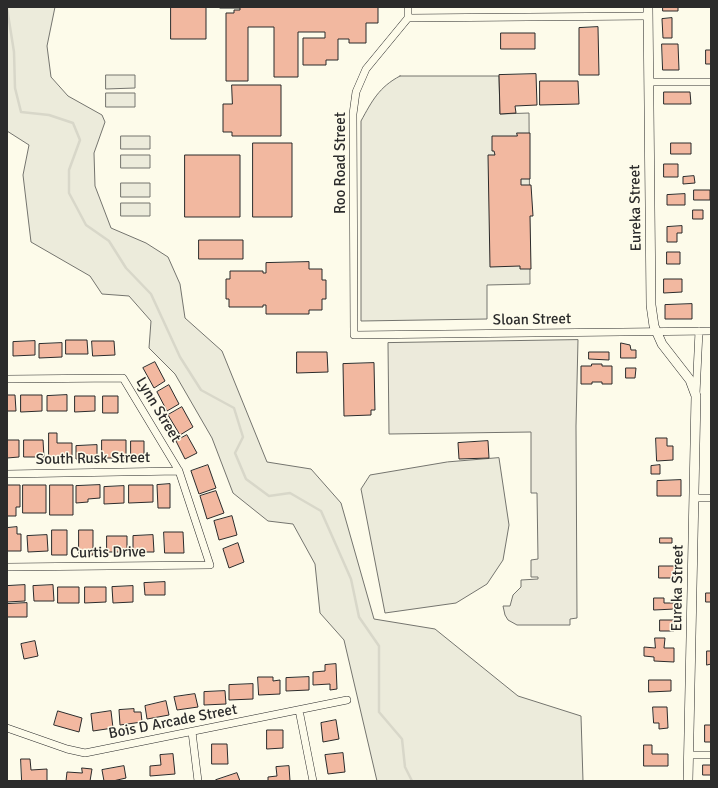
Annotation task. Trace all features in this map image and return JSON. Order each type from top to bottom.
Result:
[{"type":"street","points":[[408,7],[408,18],[648,12]]},
{"type":"street","name":"Eureka Street","points":[[648,12],[651,305],[654,326],[662,344],[690,380],[696,396]]},
{"type":"street","name":"Roo Road Street","points":[[354,335],[353,114],[356,92],[366,69],[408,18]]},
{"type":"street","points":[[649,82],[711,82]]},
{"type":"street","name":"Eureka Street","points":[[688,781],[696,396],[699,331]]},
{"type":"street","name":"Sloan Street","points":[[354,335],[711,331]]},
{"type":"street","name":"Lynn Street","points":[[7,380],[123,378],[179,470],[210,565]]},
{"type":"street","name":"South Rusk Street","points":[[7,474],[179,470]]},
{"type":"street","points":[[694,498],[711,498]]},
{"type":"street","name":"Curtis Drive","points":[[7,567],[210,565]]},
{"type":"street","name":"Bois D Arcade Street","points":[[7,728],[67,749],[85,753],[347,700]]},
{"type":"street","points":[[299,710],[313,781]]},
{"type":"street","points":[[192,732],[198,781]]},
{"type":"street","points":[[689,755],[711,755]]},
{"type":"shaded area","points":[[7,7],[55,7],[47,46],[51,77],[68,96],[102,115],[105,122],[94,153],[95,186],[111,228],[146,243],[168,257],[180,284],[185,318],[222,351],[267,462],[311,469],[341,503],[374,619],[435,629],[518,696],[581,716],[583,781],[377,781],[344,640],[320,613],[315,564],[293,524],[268,521],[233,493],[212,438],[175,374],[149,348],[151,321],[129,296],[102,294],[90,276],[31,242],[23,175],[29,145],[7,131]]},
{"type":"shaded area","points":[[106,75],[135,75],[135,88],[106,89]]},
{"type":"shaded area","points":[[400,76],[499,76],[500,114],[529,113],[530,284],[487,285],[487,319],[361,321],[361,121],[381,90]]},
{"type":"shaded area","points":[[106,93],[135,93],[135,107],[106,107]]},
{"type":"shaded area","points":[[121,136],[150,136],[150,149],[121,149]]},
{"type":"shaded area","points":[[121,155],[150,155],[150,168],[121,168]]},
{"type":"shaded area","points":[[121,183],[150,183],[150,197],[121,197]]},
{"type":"shaded area","points":[[121,203],[150,203],[150,216],[121,216]]},
{"type":"shaded area","points":[[578,340],[576,426],[577,618],[570,619],[570,625],[517,625],[508,620],[503,606],[510,606],[513,595],[521,587],[521,580],[538,579],[538,577],[531,577],[531,560],[538,559],[537,493],[531,493],[531,432],[389,434],[388,343]]},
{"type":"shaded area","points":[[499,458],[509,525],[503,560],[487,584],[456,603],[385,613],[361,489],[370,475],[447,462]]},
{"type":"building","points":[[171,7],[206,7],[206,39],[171,39]]},
{"type":"building","points":[[220,7],[378,7],[378,23],[366,23],[366,43],[349,43],[349,39],[338,39],[338,60],[326,60],[326,65],[303,65],[303,38],[325,38],[325,32],[298,32],[298,77],[274,77],[274,27],[248,27],[248,81],[226,81],[226,13],[234,13],[234,10],[240,10],[240,8]]},
{"type":"building","points":[[663,7],[678,7],[678,11],[663,11]]},
{"type":"building","points":[[672,18],[672,38],[663,38],[662,19]]},
{"type":"building","points":[[598,27],[599,75],[579,75],[579,28]]},
{"type":"building","points":[[501,33],[535,33],[535,49],[501,49]]},
{"type":"building","points":[[662,44],[678,44],[679,70],[663,70]]},
{"type":"building","points":[[706,50],[711,50],[711,64],[706,64]]},
{"type":"building","points":[[536,74],[537,105],[515,106],[516,113],[500,114],[499,75]]},
{"type":"building","points":[[540,81],[578,81],[579,104],[540,105]]},
{"type":"building","points":[[232,85],[281,85],[281,136],[232,136],[232,132],[223,132],[223,104],[232,104]]},
{"type":"building","points":[[664,92],[690,92],[691,104],[664,104]]},
{"type":"building","points":[[517,133],[530,133],[530,179],[521,179],[521,185],[531,185],[533,216],[530,216],[531,269],[520,269],[520,266],[490,267],[488,155],[495,155],[494,151],[492,151],[492,136],[517,136]]},
{"type":"building","points":[[253,143],[292,143],[292,217],[253,217]]},
{"type":"building","points":[[671,143],[691,143],[691,154],[671,154]]},
{"type":"building","points":[[185,155],[240,155],[240,217],[185,217]]},
{"type":"building","points":[[664,164],[678,164],[678,177],[664,177]]},
{"type":"building","points":[[694,176],[695,183],[683,184],[683,177]]},
{"type":"building","points":[[694,190],[710,190],[710,200],[694,200]]},
{"type":"building","points":[[685,194],[685,205],[667,205],[667,195]]},
{"type":"building","points":[[693,210],[703,210],[703,219],[693,219]]},
{"type":"building","points":[[682,226],[682,233],[677,233],[677,242],[667,242],[667,227]]},
{"type":"building","points":[[199,240],[243,240],[243,259],[199,259]]},
{"type":"building","points":[[667,252],[680,252],[680,264],[667,264]]},
{"type":"building","points":[[309,262],[309,269],[322,269],[322,280],[326,280],[326,299],[322,299],[322,310],[309,310],[309,314],[266,314],[266,305],[263,305],[263,307],[229,307],[229,299],[226,299],[226,279],[230,279],[230,271],[263,271],[263,273],[266,273],[266,263]]},
{"type":"building","points":[[664,279],[682,279],[682,292],[664,293]]},
{"type":"building","points":[[692,304],[692,319],[665,319],[665,305]]},
{"type":"building","points":[[66,340],[87,340],[88,354],[66,354]]},
{"type":"building","points":[[35,341],[35,355],[13,356],[13,342]]},
{"type":"building","points":[[92,341],[114,341],[115,355],[93,356]]},
{"type":"building","points":[[62,343],[62,357],[39,358],[39,344]]},
{"type":"building","points":[[621,343],[630,345],[631,350],[636,350],[636,358],[621,358]]},
{"type":"building","points":[[297,352],[327,352],[328,372],[297,373]]},
{"type":"building","points":[[589,352],[609,352],[609,360],[589,359]]},
{"type":"building","points":[[155,362],[165,381],[154,388],[143,368]]},
{"type":"building","points":[[374,363],[375,410],[371,410],[371,415],[344,416],[343,364]]},
{"type":"building","points":[[592,364],[612,366],[612,384],[592,382],[592,384],[581,384],[581,366],[591,366]]},
{"type":"building","points":[[626,368],[636,368],[635,378],[626,378]]},
{"type":"building","points":[[169,385],[179,404],[167,411],[157,392]]},
{"type":"building","points":[[7,395],[15,395],[16,411],[7,411]]},
{"type":"building","points":[[21,395],[42,395],[42,411],[21,412]]},
{"type":"building","points":[[67,395],[67,411],[47,411],[47,396]]},
{"type":"building","points":[[75,396],[95,396],[95,411],[75,412]]},
{"type":"building","points":[[103,396],[118,396],[118,413],[103,413]]},
{"type":"building","points":[[182,407],[193,427],[180,435],[168,415]]},
{"type":"building","points":[[49,433],[57,433],[57,443],[72,443],[72,458],[49,457]]},
{"type":"building","points":[[187,435],[197,453],[185,459],[176,441]]},
{"type":"building","points":[[656,438],[667,438],[667,446],[673,446],[673,460],[657,461]]},
{"type":"building","points":[[7,440],[19,440],[19,457],[7,458]]},
{"type":"building","points":[[24,440],[43,440],[44,457],[24,457]]},
{"type":"building","points":[[102,440],[126,440],[126,458],[102,458]]},
{"type":"building","points":[[131,441],[144,441],[144,458],[131,458]]},
{"type":"building","points":[[488,441],[489,458],[459,459],[458,443]]},
{"type":"building","points":[[97,445],[97,458],[76,459],[76,446]]},
{"type":"building","points":[[208,465],[216,488],[199,494],[191,471]]},
{"type":"building","points":[[660,465],[660,474],[651,474],[651,466]]},
{"type":"building","points":[[681,480],[681,496],[657,496],[657,481]]},
{"type":"building","points":[[170,484],[170,508],[158,508],[157,485]]},
{"type":"building","points":[[7,485],[20,485],[20,507],[16,507],[16,516],[7,516]]},
{"type":"building","points":[[23,485],[46,485],[46,513],[23,513]]},
{"type":"building","points":[[50,485],[73,485],[73,515],[50,515]]},
{"type":"building","points":[[100,485],[100,498],[88,499],[88,502],[76,503],[76,486]]},
{"type":"building","points":[[129,485],[153,485],[153,502],[129,503]]},
{"type":"building","points":[[124,486],[124,503],[104,504],[104,487]]},
{"type":"building","points":[[216,491],[224,513],[207,519],[200,496]]},
{"type":"building","points":[[232,516],[237,535],[219,540],[214,521]]},
{"type":"building","points":[[17,527],[17,534],[21,534],[21,551],[7,551],[7,528]]},
{"type":"building","points":[[52,530],[67,530],[67,555],[52,555]]},
{"type":"building","points":[[79,530],[93,530],[93,555],[79,555]]},
{"type":"building","points":[[164,532],[183,532],[184,553],[165,553]]},
{"type":"building","points":[[47,535],[48,551],[28,552],[27,536]]},
{"type":"building","points":[[153,535],[154,552],[133,552],[133,536]]},
{"type":"building","points":[[107,536],[127,536],[127,552],[107,552]]},
{"type":"building","points":[[660,538],[672,538],[672,543],[660,543]]},
{"type":"building","points":[[238,543],[244,562],[229,568],[223,549]]},
{"type":"building","points":[[659,566],[675,566],[676,578],[659,578]]},
{"type":"building","points":[[165,582],[165,595],[145,595],[144,583]]},
{"type":"building","points":[[25,585],[25,601],[7,602],[7,586]]},
{"type":"building","points":[[53,585],[54,601],[34,601],[33,586]]},
{"type":"building","points":[[133,586],[133,602],[113,603],[112,587]]},
{"type":"building","points":[[58,587],[79,587],[79,603],[58,603]]},
{"type":"building","points":[[85,587],[106,587],[106,602],[85,603]]},
{"type":"building","points":[[706,593],[711,593],[711,602],[706,602]]},
{"type":"building","points":[[654,598],[664,598],[664,603],[675,603],[675,609],[654,610]]},
{"type":"building","points":[[27,603],[27,617],[7,617],[7,604]]},
{"type":"building","points":[[660,620],[674,620],[674,631],[660,631]]},
{"type":"building","points":[[655,638],[665,638],[664,648],[674,648],[674,662],[654,661],[654,657],[644,656],[644,647],[655,648]]},
{"type":"building","points":[[35,641],[38,656],[24,659],[21,644]]},
{"type":"building","points":[[707,651],[711,651],[711,664],[707,665]]},
{"type":"building","points":[[336,664],[337,689],[330,690],[330,684],[313,685],[313,672],[325,671],[325,665]]},
{"type":"building","points":[[258,677],[273,677],[273,681],[280,680],[280,694],[259,695]]},
{"type":"building","points":[[309,677],[309,690],[286,691],[286,678]]},
{"type":"building","points":[[649,680],[671,680],[671,691],[649,692]]},
{"type":"building","points":[[253,684],[253,699],[229,700],[229,685]]},
{"type":"building","points":[[225,691],[226,704],[204,705],[204,692]]},
{"type":"building","points":[[195,694],[198,707],[177,710],[174,697]]},
{"type":"building","points":[[166,701],[169,715],[147,719],[145,706]]},
{"type":"building","points":[[653,707],[667,707],[668,728],[659,729],[659,723],[654,723]]},
{"type":"building","points":[[134,709],[134,712],[141,712],[142,722],[120,725],[119,710]]},
{"type":"building","points":[[58,711],[82,718],[79,732],[54,725]]},
{"type":"building","points":[[111,711],[113,728],[93,731],[91,714]]},
{"type":"building","points":[[336,720],[339,739],[323,742],[321,723]]},
{"type":"building","points":[[705,725],[711,725],[711,742],[705,742]]},
{"type":"building","points":[[267,730],[283,730],[283,748],[267,749]]},
{"type":"building","points":[[212,744],[227,744],[228,764],[212,764]]},
{"type":"building","points":[[644,745],[652,745],[652,754],[668,754],[668,766],[644,766]]},
{"type":"building","points":[[343,753],[345,772],[328,774],[325,755]]},
{"type":"building","points":[[173,754],[175,774],[150,776],[150,766],[161,765],[160,755]]},
{"type":"building","points":[[21,759],[30,759],[31,770],[47,769],[47,781],[22,781]]},
{"type":"building","points":[[703,765],[711,765],[711,775],[703,775]]},
{"type":"building","points":[[124,766],[126,778],[113,781],[104,781],[102,770]]},
{"type":"building","points":[[289,766],[290,781],[268,781],[268,777],[277,776],[276,767]]},
{"type":"building","points":[[82,768],[92,769],[90,781],[66,781],[67,772],[82,773]]},
{"type":"building","points":[[237,773],[240,781],[216,780]]},
{"type":"waterway","points":[[7,8],[14,52],[15,88],[21,112],[49,115],[73,123],[80,140],[69,170],[69,193],[86,225],[109,241],[126,268],[151,294],[180,357],[201,390],[234,408],[243,437],[235,453],[246,479],[269,496],[290,493],[321,511],[351,579],[359,617],[379,646],[379,712],[402,739],[405,767],[412,781]]}]
